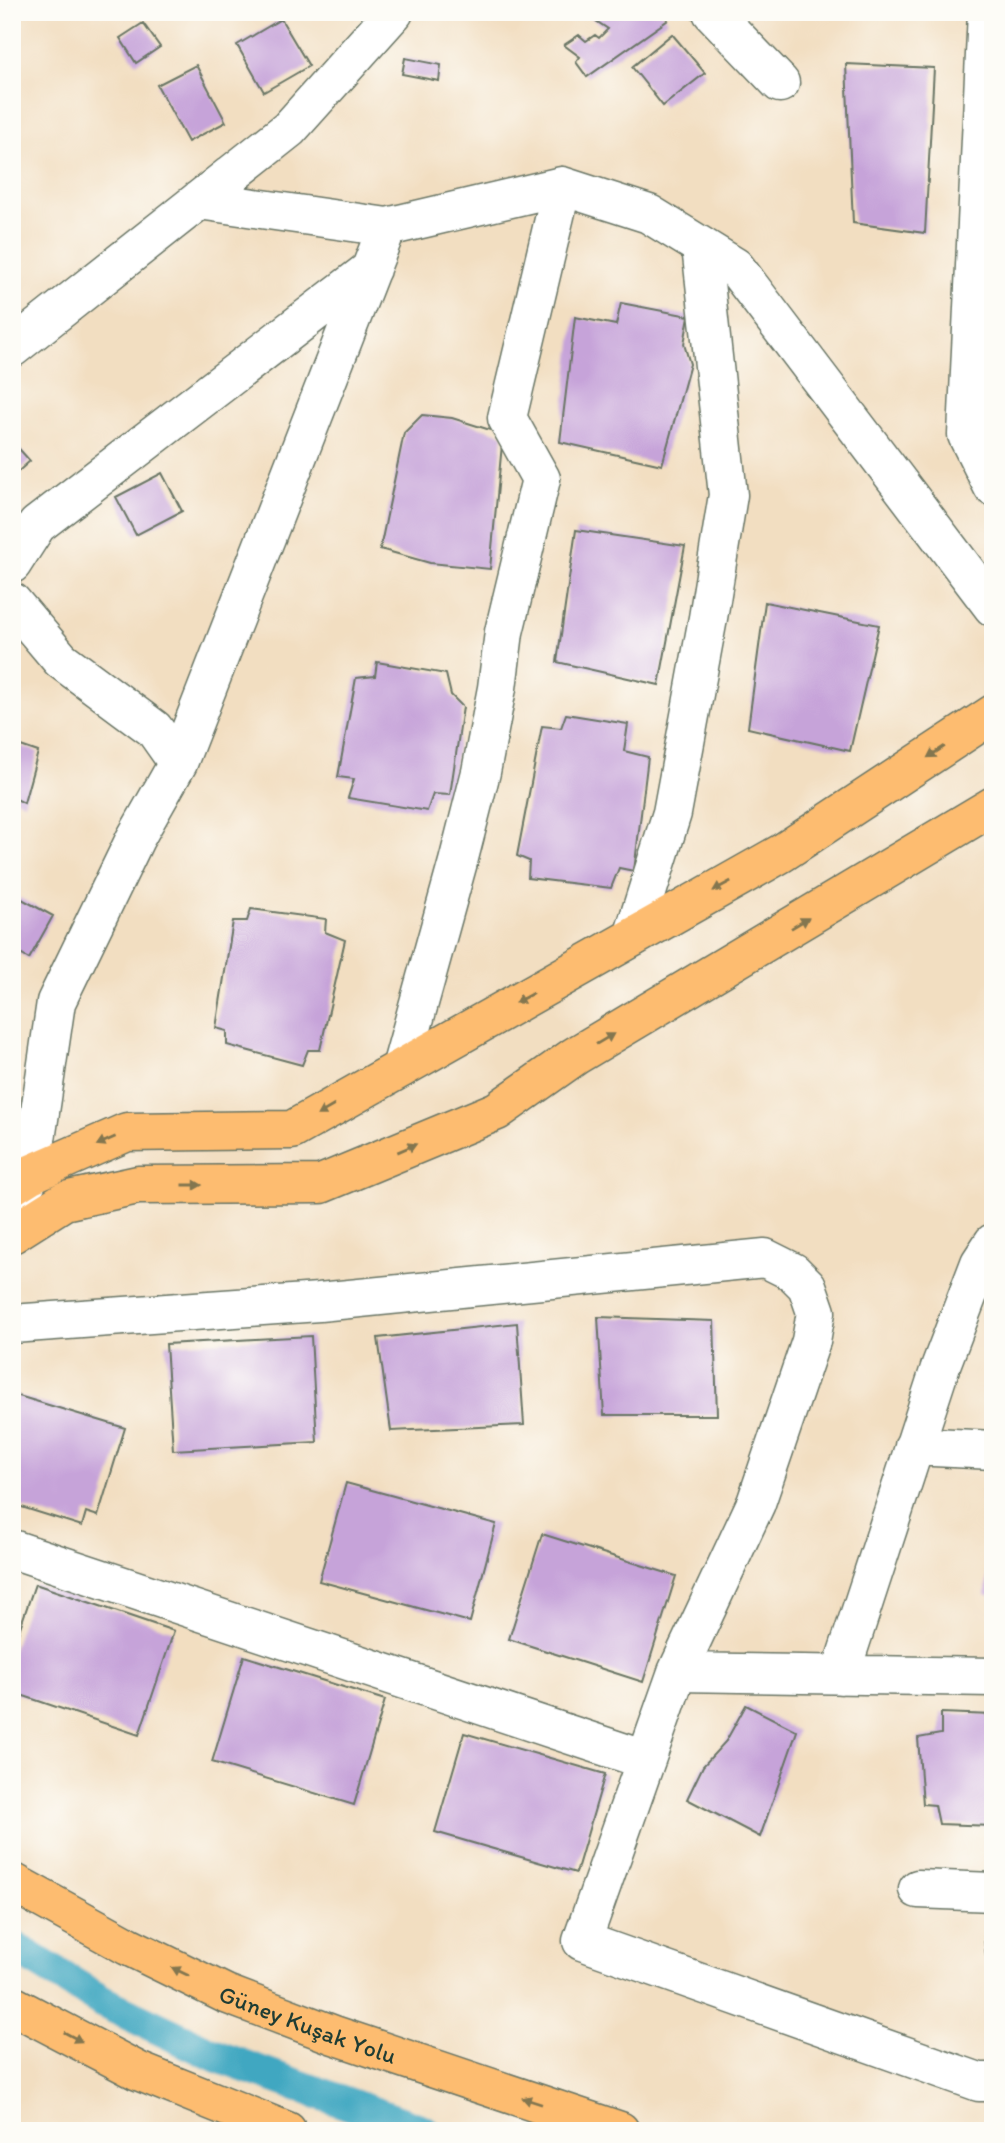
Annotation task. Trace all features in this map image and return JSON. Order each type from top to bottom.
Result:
[{"type":"main road","points":[[22,1180],[127,1132],[292,1130],[782,853],[993,714]]},
{"type":"main road","points":[[12,1234],[64,1201],[138,1185],[321,1184],[497,1111],[575,1056],[993,806]]},
{"type":"main road","name":"Güney Kuşak Yolu","points":[[12,1882],[128,1946],[226,1994],[334,2035],[620,2131]]},
{"type":"main road","points":[[12,2005],[138,2071],[287,2131]]},
{"type":"street","points":[[12,348],[289,129],[394,12]]},
{"type":"street","points":[[712,12],[780,83]]},
{"type":"street","points":[[987,12],[967,435],[993,487]]},
{"type":"street","points":[[199,200],[387,228],[562,186],[649,214],[734,267],[993,607]]},
{"type":"street","points":[[401,1068],[481,772],[497,688],[504,632],[541,479],[507,418],[562,186]]},
{"type":"street","points":[[12,1210],[22,1180],[56,1002],[135,839],[178,763],[387,228]]},
{"type":"street","points":[[633,937],[671,813],[728,495],[701,246]]},
{"type":"street","points":[[12,564],[37,525],[371,269]]},
{"type":"street","points":[[12,602],[61,660],[154,729],[178,763]]},
{"type":"street","points":[[840,1675],[941,1365],[980,1263],[993,1243]]},
{"type":"street","points":[[12,1324],[319,1301],[765,1258],[793,1272],[807,1286],[817,1312],[811,1341],[756,1503],[677,1672],[582,1941],[979,2082],[993,2082]]},
{"type":"street","points":[[914,1446],[993,1450]]},
{"type":"street","points":[[12,1549],[646,1760]]},
{"type":"street","points":[[677,1672],[993,1677]]},
{"type":"street","points":[[918,1889],[993,1892]]},
{"type":"building","points":[[591,12],[661,12],[668,20],[587,77],[576,62],[580,57],[564,45],[579,35],[586,41],[595,35],[599,38],[608,29],[590,17]]},
{"type":"building","points":[[281,19],[309,66],[264,92],[237,45]]},
{"type":"building","points":[[143,23],[160,47],[136,63],[120,38]]},
{"type":"building","points":[[672,34],[705,73],[663,106],[632,67]]},
{"type":"building","points":[[405,58],[441,65],[439,81],[402,74]]},
{"type":"building","points":[[846,64],[934,68],[925,233],[853,223]]},
{"type":"building","points":[[196,65],[226,122],[188,142],[157,85]]},
{"type":"building","points":[[621,303],[689,316],[684,344],[690,364],[662,465],[560,442],[575,317],[616,325]]},
{"type":"building","points":[[422,415],[452,418],[503,434],[490,569],[430,563],[380,549],[404,433]]},
{"type":"building","points":[[12,441],[30,461],[12,477]]},
{"type":"building","points":[[162,473],[182,511],[136,535],[116,497]]},
{"type":"building","points":[[576,530],[685,546],[659,685],[557,662]]},
{"type":"building","points":[[765,602],[879,625],[850,751],[748,728]]},
{"type":"building","points":[[377,662],[446,674],[451,695],[463,707],[450,795],[433,794],[427,811],[348,798],[354,779],[338,777],[356,678],[375,676]]},
{"type":"building","points":[[566,714],[628,724],[624,751],[648,757],[634,871],[619,868],[611,888],[528,878],[529,861],[517,856],[542,726],[561,728]]},
{"type":"building","points":[[12,743],[38,752],[24,803],[12,797]]},
{"type":"building","points":[[20,898],[53,916],[29,959],[12,949],[12,913]]},
{"type":"building","points":[[251,909],[326,919],[325,932],[345,940],[320,1050],[308,1050],[302,1065],[227,1045],[227,1031],[216,1028],[233,921],[247,921]]},
{"type":"building","points":[[598,1317],[714,1321],[717,1415],[604,1415]]},
{"type":"building","points":[[517,1323],[524,1425],[391,1431],[378,1338]]},
{"type":"building","points":[[311,1336],[317,1442],[173,1450],[166,1344]]},
{"type":"building","points":[[12,1394],[125,1428],[98,1516],[86,1512],[82,1526],[12,1504]]},
{"type":"building","points":[[346,1483],[496,1524],[470,1622],[319,1581]]},
{"type":"building","points":[[991,1506],[993,1596],[986,1596]]},
{"type":"building","points":[[542,1534],[676,1576],[643,1682],[509,1639]]},
{"type":"building","points":[[35,1584],[174,1631],[139,1735],[12,1692],[12,1651]]},
{"type":"building","points":[[244,1656],[385,1700],[354,1805],[212,1762]]},
{"type":"building","points":[[746,1705],[797,1731],[760,1837],[687,1799],[703,1766],[726,1741]]},
{"type":"building","points":[[941,1713],[993,1715],[993,1826],[939,1824],[935,1805],[923,1804],[918,1738],[941,1734]]},
{"type":"building","points":[[464,1733],[605,1774],[576,1873],[435,1832]]},
{"type":"building","points":[[984,1938],[993,1938],[993,2006],[991,2006]]},
{"type":"waterway","points":[[12,1946],[103,2002],[219,2057],[424,2131]]}]
